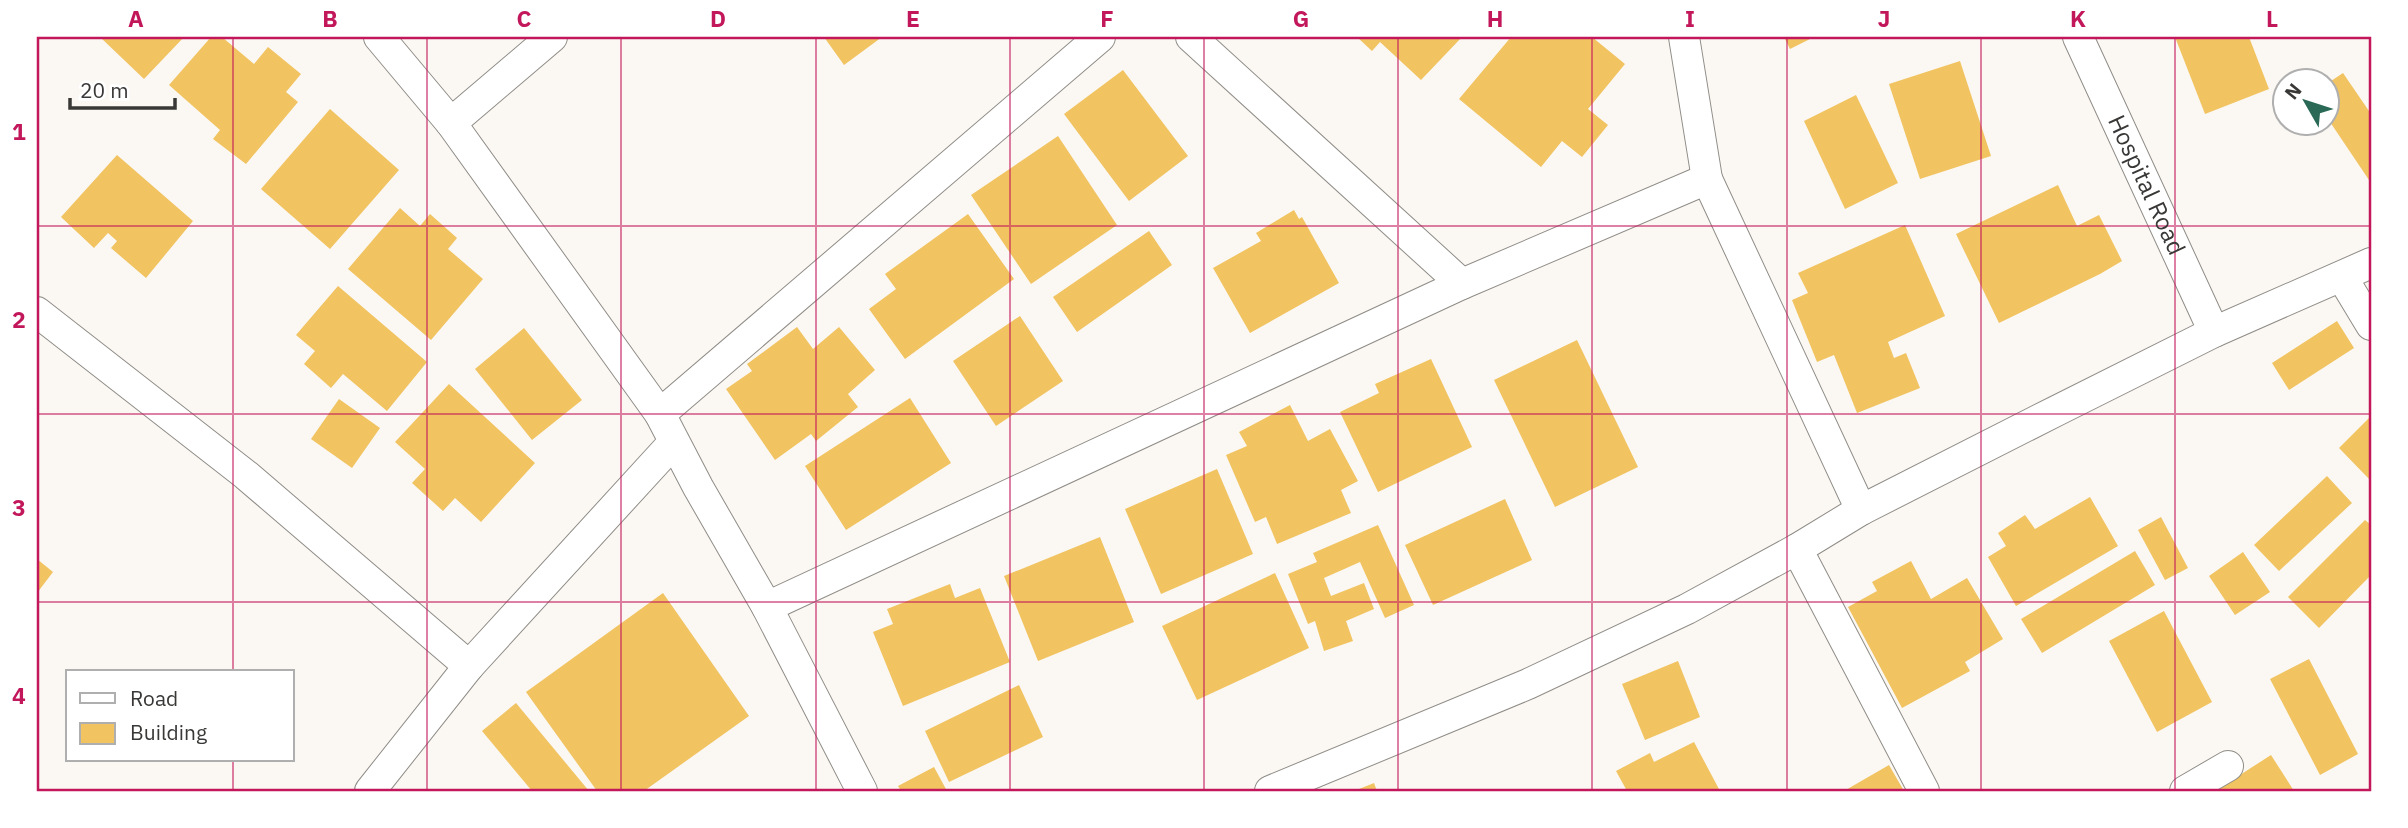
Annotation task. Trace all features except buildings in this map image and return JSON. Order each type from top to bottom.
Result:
[{"type":"street","points":[[379,37],[451,123],[660,414],[766,607],[862,791]]},
{"type":"street","points":[[451,123],[552,37]]},
{"type":"street","points":[[660,414],[1100,37]]},
{"type":"street","points":[[1191,37],[1462,284]]},
{"type":"street","points":[[1684,37],[1707,179],[1861,510]]},
{"type":"street","name":"Hospital Road","points":[[2078,37],[2214,332]]},
{"type":"street","points":[[766,607],[1462,284],[1707,179]]},
{"type":"street","points":[[1270,791],[1528,684],[1687,610],[1861,510],[2214,332],[2371,263]]},
{"type":"street","points":[[2342,278],[2371,325]]},
{"type":"street","points":[[37,312],[246,475],[469,666]]},
{"type":"street","points":[[370,791],[469,666],[674,442]]},
{"type":"street","points":[[1797,549],[1924,791]]},
{"type":"street","points":[[2185,791],[2228,766]]}]
